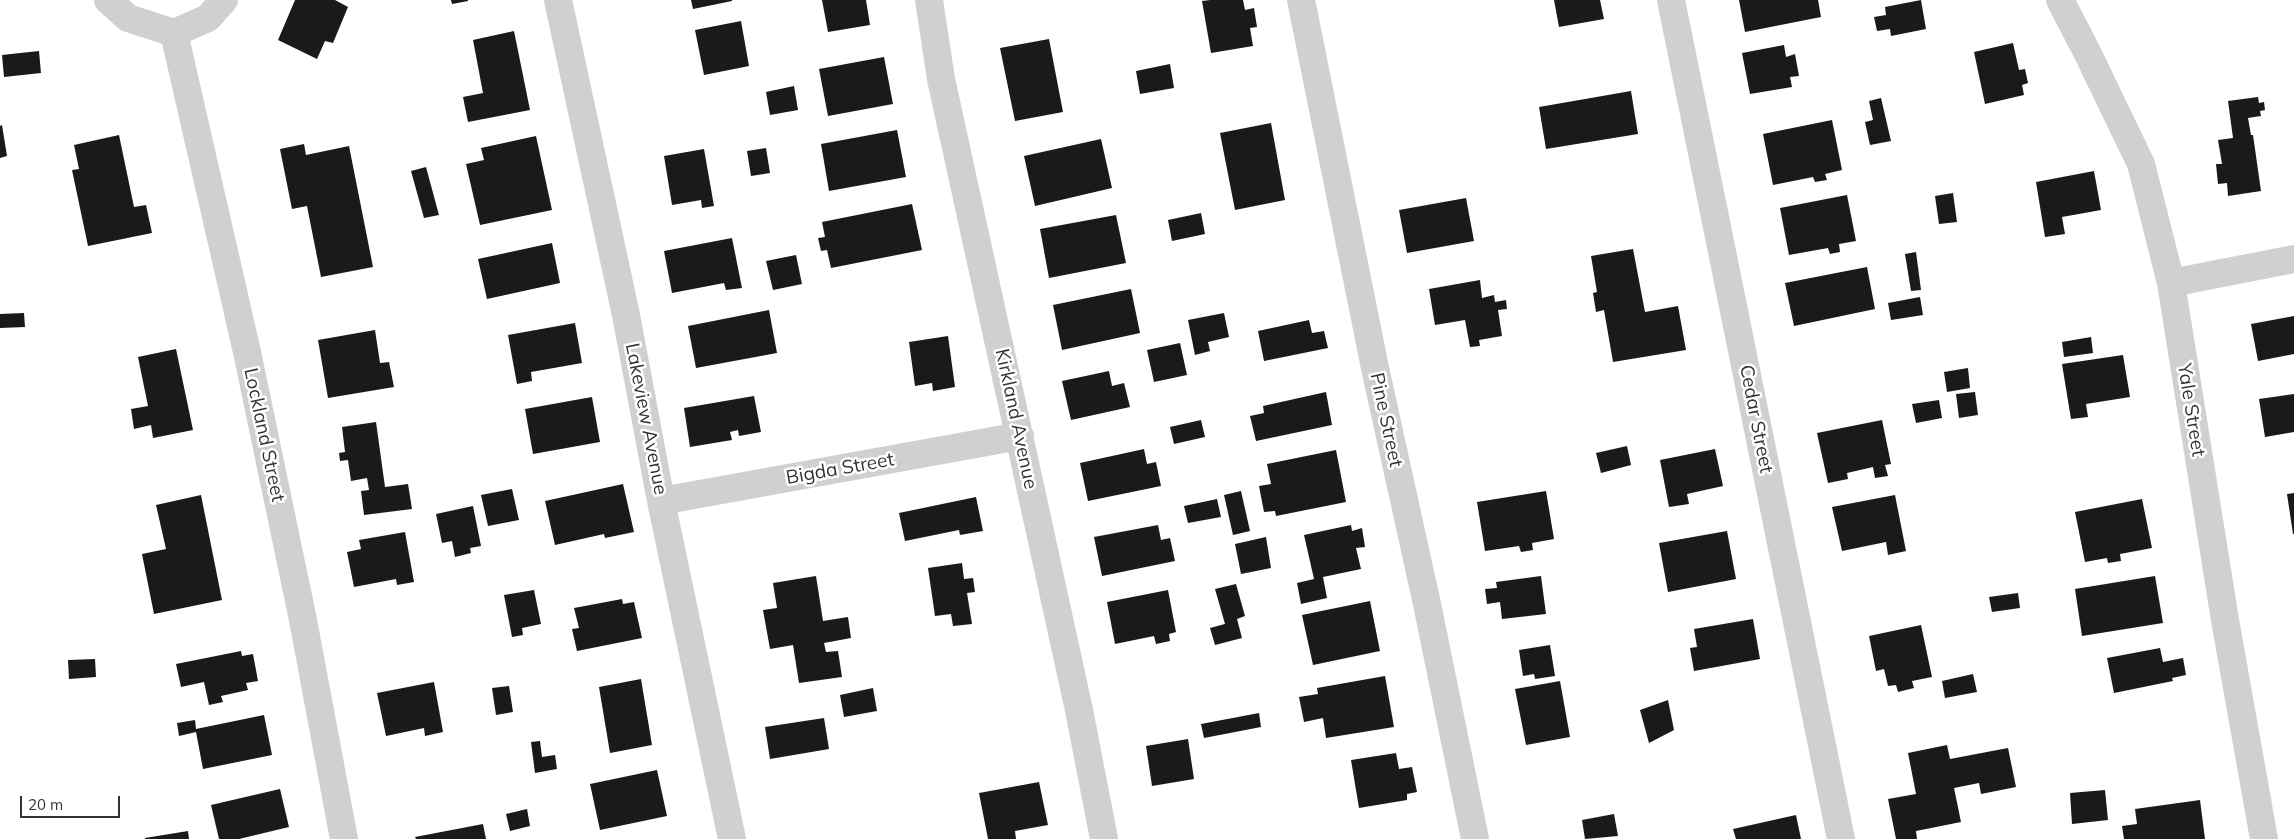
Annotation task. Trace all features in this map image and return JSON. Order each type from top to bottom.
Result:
[{"type":"street","points":[[108,0],[128,18],[174,33],[208,18],[224,0]]},
{"type":"street","name":"Lakeview Avenue","points":[[558,0],[626,315],[661,501],[732,839]]},
{"type":"street","name":"Kirkland Avenue","points":[[929,0],[941,79],[1079,710],[1104,839]]},
{"type":"street","name":"Pine Street","points":[[1301,0],[1375,368],[1427,604],[1475,839]]},
{"type":"street","name":"Cedar Street","points":[[1671,0],[1841,839]]},
{"type":"street","name":"Yale Street","points":[[2060,0],[2088,52],[2141,164],[2171,283],[2225,620],[2264,839]]},
{"type":"street","name":"Lockland Street","points":[[174,33],[247,352],[302,620],[344,839]]},
{"type":"street","points":[[2171,283],[2294,259]]},
{"type":"street","name":"Bigda Street","points":[[661,501],[1020,436]]},
{"type":"building","points":[[295,0],[335,0],[348,7],[333,43],[325,41],[317,59],[278,40]]},
{"type":"building","points":[[451,0],[468,0],[468,1],[452,4]]},
{"type":"building","points":[[691,0],[732,0],[732,1],[693,9]]},
{"type":"building","points":[[822,0],[866,0],[870,25],[828,32]]},
{"type":"building","points":[[1243,0],[1245,10],[1254,8],[1257,27],[1250,28],[1253,46],[1211,53],[1202,1]]},
{"type":"building","points":[[1554,0],[1600,0],[1604,19],[1559,27]]},
{"type":"building","points":[[1739,0],[1818,0],[1821,17],[1745,32]]},
{"type":"building","points":[[1921,0],[1926,29],[1891,36],[1890,29],[1877,31],[1874,17],[1886,15],[1885,7]]},
{"type":"building","points":[[741,21],[749,66],[704,75],[695,30]]},
{"type":"building","points":[[514,31],[530,110],[468,122],[463,97],[483,93],[473,40]]},
{"type":"building","points":[[1049,39],[1063,112],[1015,121],[1000,48]]},
{"type":"building","points":[[2013,43],[2019,70],[2025,69],[2028,83],[2022,85],[2024,95],[1985,104],[1974,52]]},
{"type":"building","points":[[1784,45],[1786,57],[1795,54],[1799,76],[1790,77],[1792,87],[1750,94],[1742,53]]},
{"type":"building","points":[[39,51],[41,73],[4,77],[2,55]]},
{"type":"building","points":[[884,57],[893,104],[828,116],[819,69]]},
{"type":"building","points":[[1170,64],[1174,88],[1140,94],[1136,71]]},
{"type":"building","points":[[794,86],[798,110],[770,115],[766,92]]},
{"type":"building","points":[[1631,91],[1638,134],[1546,149],[1539,107]]},
{"type":"building","points":[[2258,97],[2259,103],[2264,102],[2265,110],[2260,111],[2261,116],[2248,118],[2251,135],[2253,135],[2261,191],[2228,196],[2227,183],[2218,184],[2216,164],[2222,164],[2218,140],[2233,138],[2228,101]]},
{"type":"building","points":[[1881,98],[1891,141],[1870,145],[1865,122],[1873,120],[1869,101]]},
{"type":"building","points":[[1832,120],[1842,170],[1825,174],[1827,180],[1815,182],[1813,177],[1773,185],[1763,134]]},
{"type":"building","points":[[1271,123],[1285,200],[1235,210],[1220,133]]},
{"type":"building","points":[[2,125],[7,156],[0,158],[0,126]]},
{"type":"building","points":[[897,130],[906,177],[829,191],[821,144]]},
{"type":"building","points":[[119,135],[134,207],[146,205],[152,233],[88,246],[72,170],[79,169],[74,145]]},
{"type":"building","points":[[536,136],[552,210],[480,225],[466,164],[484,160],[481,148]]},
{"type":"building","points":[[1101,139],[1112,188],[1035,206],[1024,156]]},
{"type":"building","points":[[304,144],[306,155],[349,146],[373,267],[321,277],[307,206],[292,209],[280,149]]},
{"type":"building","points":[[766,148],[770,173],[751,176],[747,151]]},
{"type":"building","points":[[704,149],[714,206],[702,208],[701,200],[672,205],[664,156]]},
{"type":"building","points":[[426,167],[439,215],[424,218],[411,171]]},
{"type":"building","points":[[2094,171],[2101,210],[2062,217],[2065,234],[2045,237],[2036,182]]},
{"type":"building","points":[[1953,193],[1957,222],[1939,224],[1935,196]]},
{"type":"building","points":[[1847,195],[1856,241],[1839,244],[1840,252],[1830,254],[1828,248],[1789,255],[1780,208]]},
{"type":"building","points":[[1466,198],[1474,241],[1407,253],[1399,210]]},
{"type":"building","points":[[912,204],[922,250],[831,268],[827,250],[821,251],[818,238],[825,237],[822,222]]},
{"type":"building","points":[[1201,213],[1205,234],[1172,241],[1168,220]]},
{"type":"building","points":[[1116,215],[1126,263],[1049,278],[1040,229]]},
{"type":"building","points":[[732,238],[742,288],[726,290],[724,283],[672,293],[664,251]]},
{"type":"building","points":[[552,243],[560,283],[487,299],[478,259]]},
{"type":"building","points":[[1633,249],[1645,312],[1678,306],[1686,350],[1613,362],[1604,310],[1596,312],[1593,293],[1597,292],[1591,256]]},
{"type":"building","points":[[1916,252],[1921,290],[1911,291],[1905,254]]},
{"type":"building","points":[[796,255],[802,284],[773,290],[766,261]]},
{"type":"building","points":[[1867,267],[1875,309],[1794,326],[1785,283]]},
{"type":"building","points":[[1480,280],[1482,298],[1494,295],[1495,302],[1506,300],[1507,309],[1498,310],[1502,336],[1479,340],[1480,346],[1470,347],[1465,320],[1435,325],[1429,289]]},
{"type":"building","points":[[1131,289],[1140,333],[1062,350],[1053,305]]},
{"type":"building","points":[[1920,297],[1923,315],[1891,320],[1888,303]]},
{"type":"building","points":[[769,310],[777,353],[696,368],[688,326]]},
{"type":"building","points":[[24,313],[25,327],[0,328],[0,314]]},
{"type":"building","points":[[1224,313],[1229,337],[1208,342],[1210,351],[1195,355],[1188,320]]},
{"type":"building","points":[[2294,316],[2294,354],[2258,361],[2251,324]]},
{"type":"building","points":[[1309,320],[1312,333],[1324,331],[1328,348],[1264,361],[1258,331]]},
{"type":"building","points":[[575,323],[582,363],[531,372],[532,381],[517,384],[508,335]]},
{"type":"building","points":[[375,330],[380,363],[389,362],[394,387],[328,398],[318,340]]},
{"type":"building","points":[[948,336],[955,387],[933,391],[932,383],[915,386],[909,342]]},
{"type":"building","points":[[2091,337],[2093,353],[2064,357],[2062,342]]},
{"type":"building","points":[[1180,343],[1187,375],[1154,382],[1147,350]]},
{"type":"building","points":[[176,349],[193,430],[153,438],[151,425],[134,429],[131,409],[148,406],[138,357]]},
{"type":"building","points":[[2123,355],[2130,397],[2086,404],[2088,417],[2071,419],[2062,364]]},
{"type":"building","points":[[1968,368],[1970,388],[1947,392],[1944,372]]},
{"type":"building","points":[[1109,371],[1112,386],[1124,383],[1130,407],[1071,420],[1062,381]]},
{"type":"building","points":[[1326,392],[1332,425],[1256,441],[1250,416],[1264,413],[1263,406]]},
{"type":"building","points":[[1975,392],[1978,415],[1959,418],[1956,394]]},
{"type":"building","points":[[2294,394],[2294,432],[2265,437],[2259,399]]},
{"type":"building","points":[[754,396],[761,432],[739,436],[738,430],[730,432],[732,440],[690,447],[684,408]]},
{"type":"building","points":[[592,397],[600,442],[533,454],[525,409]]},
{"type":"building","points":[[1939,400],[1942,418],[1916,423],[1912,404]]},
{"type":"building","points":[[1201,420],[1205,437],[1174,444],[1170,427]]},
{"type":"building","points":[[1882,420],[1891,464],[1885,465],[1888,476],[1875,478],[1873,467],[1847,473],[1848,479],[1828,483],[1817,433]]},
{"type":"building","points":[[376,422],[385,487],[408,484],[412,509],[364,515],[361,491],[369,490],[367,478],[351,481],[348,460],[340,461],[339,453],[345,452],[342,427]]},
{"type":"building","points":[[1627,446],[1631,465],[1601,473],[1596,453]]},
{"type":"building","points":[[1144,449],[1147,464],[1156,462],[1161,486],[1088,501],[1080,463]]},
{"type":"building","points":[[1715,449],[1723,486],[1687,494],[1689,504],[1669,507],[1660,460]]},
{"type":"building","points":[[1336,450],[1346,502],[1276,516],[1275,511],[1264,512],[1259,486],[1271,484],[1267,464]]},
{"type":"building","points":[[623,484],[634,532],[605,538],[604,534],[555,545],[545,501]]},
{"type":"building","points":[[512,489],[519,520],[488,526],[481,495]]},
{"type":"building","points":[[1241,491],[1250,531],[1233,535],[1224,495]]},
{"type":"building","points":[[1546,491],[1554,539],[1532,543],[1533,550],[1521,552],[1519,546],[1485,551],[1477,502]]},
{"type":"building","points":[[2294,493],[2294,534],[2293,534],[2287,494]]},
{"type":"building","points":[[201,495],[222,600],[154,614],[142,554],[166,549],[156,505]]},
{"type":"building","points":[[1895,495],[1906,551],[1888,555],[1886,542],[1842,551],[1832,507]]},
{"type":"building","points":[[976,497],[983,531],[960,535],[959,530],[905,541],[899,513]]},
{"type":"building","points":[[1217,499],[1221,517],[1188,523],[1184,506]]},
{"type":"building","points":[[2142,499],[2152,548],[2120,554],[2121,561],[2108,563],[2107,558],[2085,562],[2075,512]]},
{"type":"building","points":[[473,506],[481,546],[470,548],[471,553],[455,557],[452,541],[442,543],[436,514]]},
{"type":"building","points":[[1158,525],[1161,540],[1170,538],[1175,561],[1102,576],[1094,537]]},
{"type":"building","points":[[1351,525],[1352,531],[1362,528],[1365,547],[1356,548],[1361,569],[1323,577],[1327,598],[1301,604],[1297,583],[1314,579],[1304,535]]},
{"type":"building","points":[[1727,531],[1736,579],[1668,592],[1659,543]]},
{"type":"building","points":[[405,532],[414,582],[397,585],[396,579],[354,587],[347,552],[361,549],[359,540]]},
{"type":"building","points":[[1266,537],[1271,568],[1241,574],[1235,544]]},
{"type":"building","points":[[962,563],[964,579],[973,578],[975,592],[967,593],[972,624],[953,626],[951,614],[935,616],[928,568]]},
{"type":"building","points":[[816,576],[823,621],[848,617],[851,638],[824,643],[826,652],[838,651],[842,677],[799,683],[793,645],[770,649],[763,610],[777,608],[773,583]]},
{"type":"building","points":[[1541,576],[1546,614],[1502,619],[1500,602],[1487,604],[1485,589],[1497,588],[1496,582]]},
{"type":"building","points":[[2155,576],[2163,623],[2082,636],[2075,589]]},
{"type":"building","points":[[1236,584],[1245,616],[1237,619],[1242,638],[1215,645],[1210,628],[1225,624],[1215,589]]},
{"type":"building","points":[[534,590],[541,624],[522,628],[523,635],[512,637],[504,595]]},
{"type":"building","points":[[1168,590],[1176,632],[1169,634],[1170,641],[1156,644],[1154,636],[1115,644],[1107,602]]},
{"type":"building","points":[[2018,593],[2020,608],[1992,612],[1989,597]]},
{"type":"building","points":[[622,599],[623,604],[634,602],[642,638],[577,651],[572,629],[579,628],[574,608]]},
{"type":"building","points":[[1370,601],[1380,651],[1313,665],[1302,615]]},
{"type":"building","points":[[1753,619],[1760,659],[1694,671],[1690,648],[1697,647],[1694,629]]},
{"type":"building","points":[[1921,625],[1932,677],[1912,681],[1914,688],[1898,692],[1896,685],[1888,686],[1884,669],[1876,671],[1869,636]]},
{"type":"building","points":[[1550,645],[1555,676],[1535,679],[1534,674],[1523,676],[1519,650]]},
{"type":"building","points":[[2160,648],[2163,662],[2183,658],[2186,675],[2172,678],[2173,681],[2114,693],[2107,658]]},
{"type":"building","points":[[241,651],[242,656],[253,654],[258,681],[246,683],[248,690],[221,696],[223,702],[209,705],[204,682],[181,687],[176,664]]},
{"type":"building","points":[[95,659],[96,677],[69,679],[68,660]]},
{"type":"building","points":[[1973,674],[1977,692],[1945,698],[1942,681]]},
{"type":"building","points":[[1385,676],[1394,727],[1326,738],[1323,718],[1304,722],[1299,697],[1318,694],[1317,688]]},
{"type":"building","points":[[641,679],[652,745],[610,753],[599,687]]},
{"type":"building","points":[[1560,681],[1570,737],[1526,745],[1515,689]]},
{"type":"building","points":[[434,682],[443,732],[425,736],[424,728],[386,736],[377,693]]},
{"type":"building","points":[[509,686],[513,712],[496,715],[492,688]]},
{"type":"building","points":[[873,688],[877,711],[844,717],[840,695]]},
{"type":"building","points":[[1668,700],[1674,730],[1649,743],[1640,710]]},
{"type":"building","points":[[1259,713],[1261,727],[1204,738],[1201,724]]},
{"type":"building","points":[[264,715],[272,755],[203,769],[196,732],[179,736],[177,723],[195,720],[196,729]]},
{"type":"building","points":[[824,718],[829,749],[770,759],[765,727]]},
{"type":"building","points":[[1188,739],[1194,779],[1152,786],[1146,746]]},
{"type":"building","points":[[540,741],[542,757],[555,755],[557,769],[535,773],[531,742]]},
{"type":"building","points":[[1947,745],[1950,759],[2008,748],[2016,787],[1981,794],[1979,783],[1954,788],[1961,822],[1916,831],[1917,839],[1896,839],[1888,799],[1916,794],[1908,753]]},
{"type":"building","points":[[1396,753],[1399,769],[1412,767],[1417,792],[1407,794],[1407,800],[1359,808],[1351,760]]},
{"type":"building","points":[[657,770],[667,816],[600,830],[590,784]]},
{"type":"building","points":[[1039,782],[1048,825],[1015,831],[1016,839],[988,839],[979,793]]},
{"type":"building","points":[[280,789],[289,827],[239,839],[219,839],[211,805]]},
{"type":"building","points":[[2105,790],[2108,820],[2072,824],[2070,793]]},
{"type":"building","points":[[2200,800],[2205,839],[2124,839],[2122,826],[2137,824],[2135,809]]},
{"type":"building","points":[[527,809],[530,826],[510,831],[506,814]]},
{"type":"building","points":[[1614,814],[1618,836],[1585,839],[1582,820]]},
{"type":"building","points":[[1796,815],[1801,839],[1736,839],[1733,829]]},
{"type":"building","points":[[483,824],[486,839],[416,839],[415,837]]},
{"type":"building","points":[[188,831],[189,839],[145,839],[145,838]]}]
